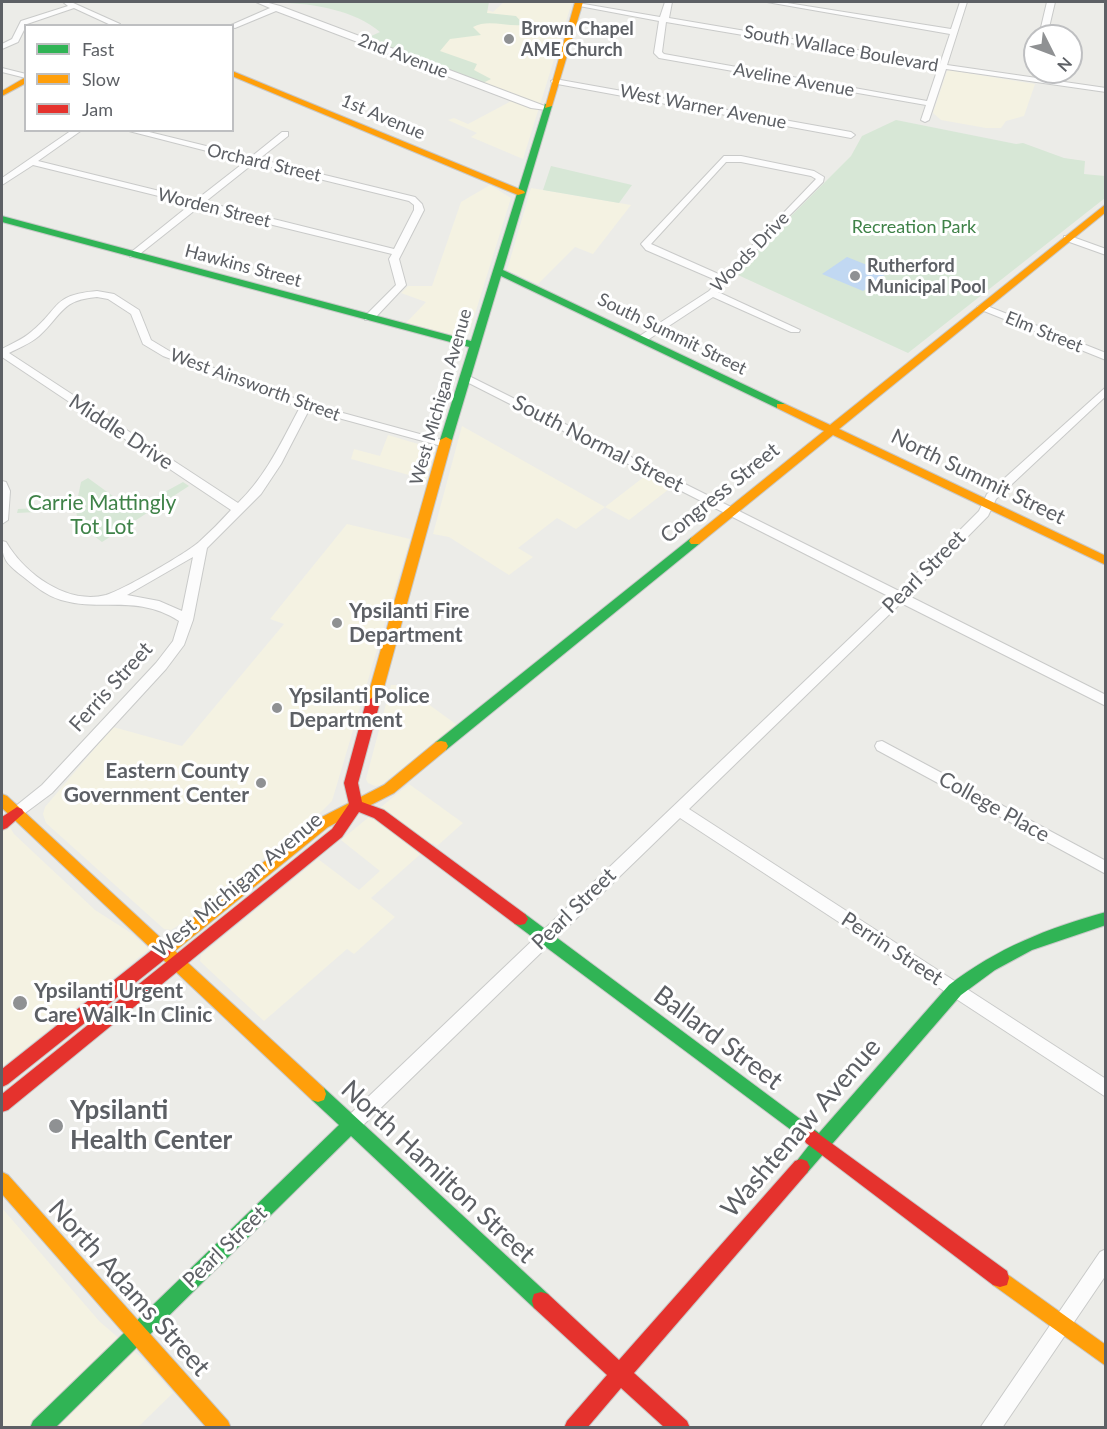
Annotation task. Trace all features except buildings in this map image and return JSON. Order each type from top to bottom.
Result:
[{"type":"street","points":[[64,2],[114,24]]},
{"type":"street","name":"2nd Avenue","points":[[260,2],[534,106],[546,108]]},
{"type":"street","points":[[664,19],[668,2]]},
{"type":"street","points":[[771,2],[954,32]]},
{"type":"street","points":[[925,120],[964,2]]},
{"type":"street","points":[[1046,24],[1051,2]]},
{"type":"street","name":"South Wallace Boulevard","points":[[578,3],[1023,79]]},
{"type":"street","name":"West Michigan Avenue","points":[[2,1104],[337,833],[356,805],[351,783],[445,444],[578,3]]},
{"type":"street","points":[[2,47],[15,39],[24,23],[74,6]]},
{"type":"street","points":[[234,25],[277,8]]},
{"type":"street","name":"Aveline Avenue","points":[[664,19],[658,39],[658,53],[668,58],[931,104]]},
{"type":"street","points":[[2,70],[24,76]]},
{"type":"street","name":"1st Avenue","points":[[234,74],[520,193]]},
{"type":"street","points":[[2,94],[24,78]]},
{"type":"street","name":"West Warner Avenue","points":[[555,81],[851,135]]},
{"type":"street","name":"South Wallace Boulevard","points":[[1061,84],[1106,90]]},
{"type":"street","points":[[2,182],[75,132]]},
{"type":"street","name":"Orchard Street","points":[[137,132],[412,199],[418,204],[419,210],[397,253]]},
{"type":"street","points":[[170,140],[182,132]]},
{"type":"street","points":[[133,255],[285,134]]},
{"type":"street","name":"Woods Drive","points":[[642,339],[712,293],[724,280],[760,239],[820,180],[820,177],[741,159],[724,159],[646,244],[649,248],[724,280]]},
{"type":"street","name":"Worden Street","points":[[32,162],[397,253]]},
{"type":"street","name":"Congress Street","points":[[356,805],[389,789],[1106,207]]},
{"type":"street","name":"Hawkins Street","points":[[2,219],[475,345]]},
{"type":"street","points":[[1066,238],[1106,252]]},
{"type":"street","points":[[369,318],[401,285],[394,259],[397,253]]},
{"type":"street","name":"South Summit Street","points":[[497,271],[832,430]]},
{"type":"street","points":[[712,293],[795,330]]},
{"type":"street","name":"West Ainsworth Street","points":[[2,353],[26,341],[62,304],[76,296],[97,294],[111,296],[135,312],[147,342],[166,354],[306,406],[445,444]]},
{"type":"street","name":"Elm Street","points":[[982,307],[1106,357]]},
{"type":"street","name":"Middle Drive","points":[[2,353],[240,510]]},
{"type":"street","name":"South Normal Street","points":[[465,377],[1106,700]]},
{"type":"street","name":"Pearl Street","points":[[40,1428],[544,938],[900,597],[984,513],[991,497],[1106,390]]},
{"type":"street","points":[[108,599],[129,590],[201,547],[240,510],[257,491],[275,464],[306,406]]},
{"type":"street","name":"North Summit Street","points":[[832,430],[1106,561]]},
{"type":"street","points":[[2,485],[4,491],[2,520]]},
{"type":"street","points":[[2,546],[15,564],[47,590],[58,595],[83,600],[108,599],[154,603],[176,612],[187,620]]},
{"type":"street","name":"Ferris Street","points":[[2,824],[47,789],[161,666],[179,642],[194,590],[201,547]]},
{"type":"street","name":"College Place","points":[[882,746],[1106,868]]},
{"type":"street","name":"North Hamilton Street","points":[[2,800],[680,1428]]},
{"type":"street","name":"West Michigan Avenue","points":[[2,1079],[323,823],[356,805]]},
{"type":"street","name":"Ballard Street","points":[[356,805],[379,814],[1106,1357]]},
{"type":"street","name":"Perrin Street","points":[[679,810],[1106,1089]]},
{"type":"street","name":"Washtenaw Avenue","points":[[574,1428],[954,990],[989,963],[1021,945],[1106,918]]},
{"type":"street","name":"North Adams Street","points":[[2,1181],[221,1428]]},
{"type":"street","points":[[990,1428],[1106,1258]]},
{"type":"shaded area","points":[[504,2],[572,2],[523,159],[471,137],[477,133],[448,120],[454,118],[468,124],[517,98],[379,45],[473,5],[493,12]]},
{"type":"shaded area","points":[[947,71],[1035,84],[1024,116],[1006,121],[1001,128],[986,128],[941,120],[933,113]]},
{"type":"shaded area","points":[[490,185],[511,198],[469,333],[462,337],[455,337],[405,324],[426,302],[401,293],[408,286],[432,286],[461,202]]},
{"type":"shaded area","points":[[531,188],[631,205],[593,254],[575,247],[538,284],[507,270]]},
{"type":"shaded area","points":[[462,426],[605,507],[576,529],[557,518],[518,548],[533,557],[509,575],[449,537],[433,534]]},
{"type":"shaded area","points":[[388,435],[435,449],[427,480],[351,459],[354,449],[380,456]]},
{"type":"shaded area","points":[[649,473],[673,486],[629,520],[605,507]]},
{"type":"shaded area","points":[[347,524],[410,539],[332,801],[319,814],[179,925],[171,930],[164,929],[46,823],[43,814],[45,807],[113,727],[182,746],[284,624],[270,619]]},
{"type":"shaded area","points":[[391,685],[402,685],[457,725],[381,785],[375,786],[368,783],[366,779]]},
{"type":"shaded area","points":[[409,784],[463,823],[437,846],[433,843],[371,898],[395,917],[354,954],[347,949],[264,1021],[200,961],[201,955],[318,859],[359,890],[380,871],[341,840]]},
{"type":"shaded area","points":[[2,814],[14,834],[95,910],[131,933],[149,949],[2,1067]]},
{"type":"shaded area","points":[[2,1208],[99,1321],[144,1360],[173,1393],[138,1427],[2,1427]]},
{"type":"green space","points":[[489,2],[487,13],[516,16],[524,25],[491,23],[479,25],[473,27],[481,35],[450,39],[440,51],[477,64],[474,70],[491,79],[481,84],[379,45],[369,37],[380,32],[359,19],[334,10],[282,3]]},
{"type":"green space","name":"Recreation Park","points":[[896,120],[1016,144],[1023,143],[1064,158],[1085,161],[1084,174],[1105,176],[1105,198],[908,353],[738,275],[764,243],[851,156],[862,136]]},
{"type":"green space","points":[[551,166],[632,185],[619,203],[543,190]]},
{"type":"green space","name":"Carrie Mattingly Tot Lot","points":[[88,478],[132,510],[183,482],[189,486],[102,542],[78,524],[76,510],[17,513],[18,509],[76,506],[81,482]]},
{"type":"water","name":"Rutherford Municipal Pool","points":[[847,257],[887,273],[863,291],[822,274]]},
{"type":"traffic: fast","points":[[446,440],[548,106]]},
{"type":"traffic: fast","points":[[2,219],[475,345]]},
{"type":"traffic: fast","points":[[497,271],[781,406]]},
{"type":"traffic: fast","points":[[441,746],[695,541]]},
{"type":"traffic: fast","points":[[801,1167],[955,990],[990,965],[1026,945],[1106,918]]},
{"type":"traffic: fast","points":[[520,919],[812,1137]]},
{"type":"traffic: fast","points":[[318,1094],[541,1301]]},
{"type":"traffic: fast","points":[[40,1428],[352,1124]]},
{"type":"traffic: slow","points":[[548,106],[579,2]]},
{"type":"traffic: slow","points":[[234,74],[521,193]]},
{"type":"traffic: slow","points":[[2,94],[24,80]]},
{"type":"traffic: slow","points":[[695,541],[1106,207]]},
{"type":"traffic: slow","points":[[781,406],[1106,561]]},
{"type":"traffic: slow","points":[[373,702],[446,440]]},
{"type":"traffic: slow","points":[[163,951],[323,823],[389,789],[441,746]]},
{"type":"traffic: slow","points":[[2,800],[318,1094]]},
{"type":"traffic: slow","points":[[2,1181],[221,1428]]},
{"type":"traffic: slow","points":[[1000,1278],[1106,1357]]},
{"type":"traffic: jam","points":[[177,964],[337,833],[356,805],[351,783],[373,702]]},
{"type":"traffic: jam","points":[[356,805],[379,814],[520,919]]},
{"type":"traffic: jam","points":[[2,824],[17,813]]},
{"type":"traffic: jam","points":[[2,1079],[163,951]]},
{"type":"traffic: jam","points":[[2,1104],[177,964]]},
{"type":"traffic: jam","points":[[812,1137],[1000,1278]]},
{"type":"traffic: jam","points":[[541,1301],[620,1374],[801,1167]]},
{"type":"traffic: jam","points":[[574,1428],[620,1374],[680,1428]]},
{"type":"place","name":"Brown Chapel AME Church","points":[[509,39]]},
{"type":"place","name":"Rutherford Municipal Pool","points":[[855,276]]},
{"type":"place","name":"Ypsilanti Fire Department","points":[[337,623]]},
{"type":"place","name":"Ypsilanti Police Department","points":[[277,708]]},
{"type":"place","name":"Eastern County Government Center","points":[[261,783]]},
{"type":"place","name":"Ypsilanti Urgent Care Walk-In Clinic","points":[[20,1003]]},
{"type":"place","name":"Ypsilanti Health Center","points":[[56,1126]]}]
